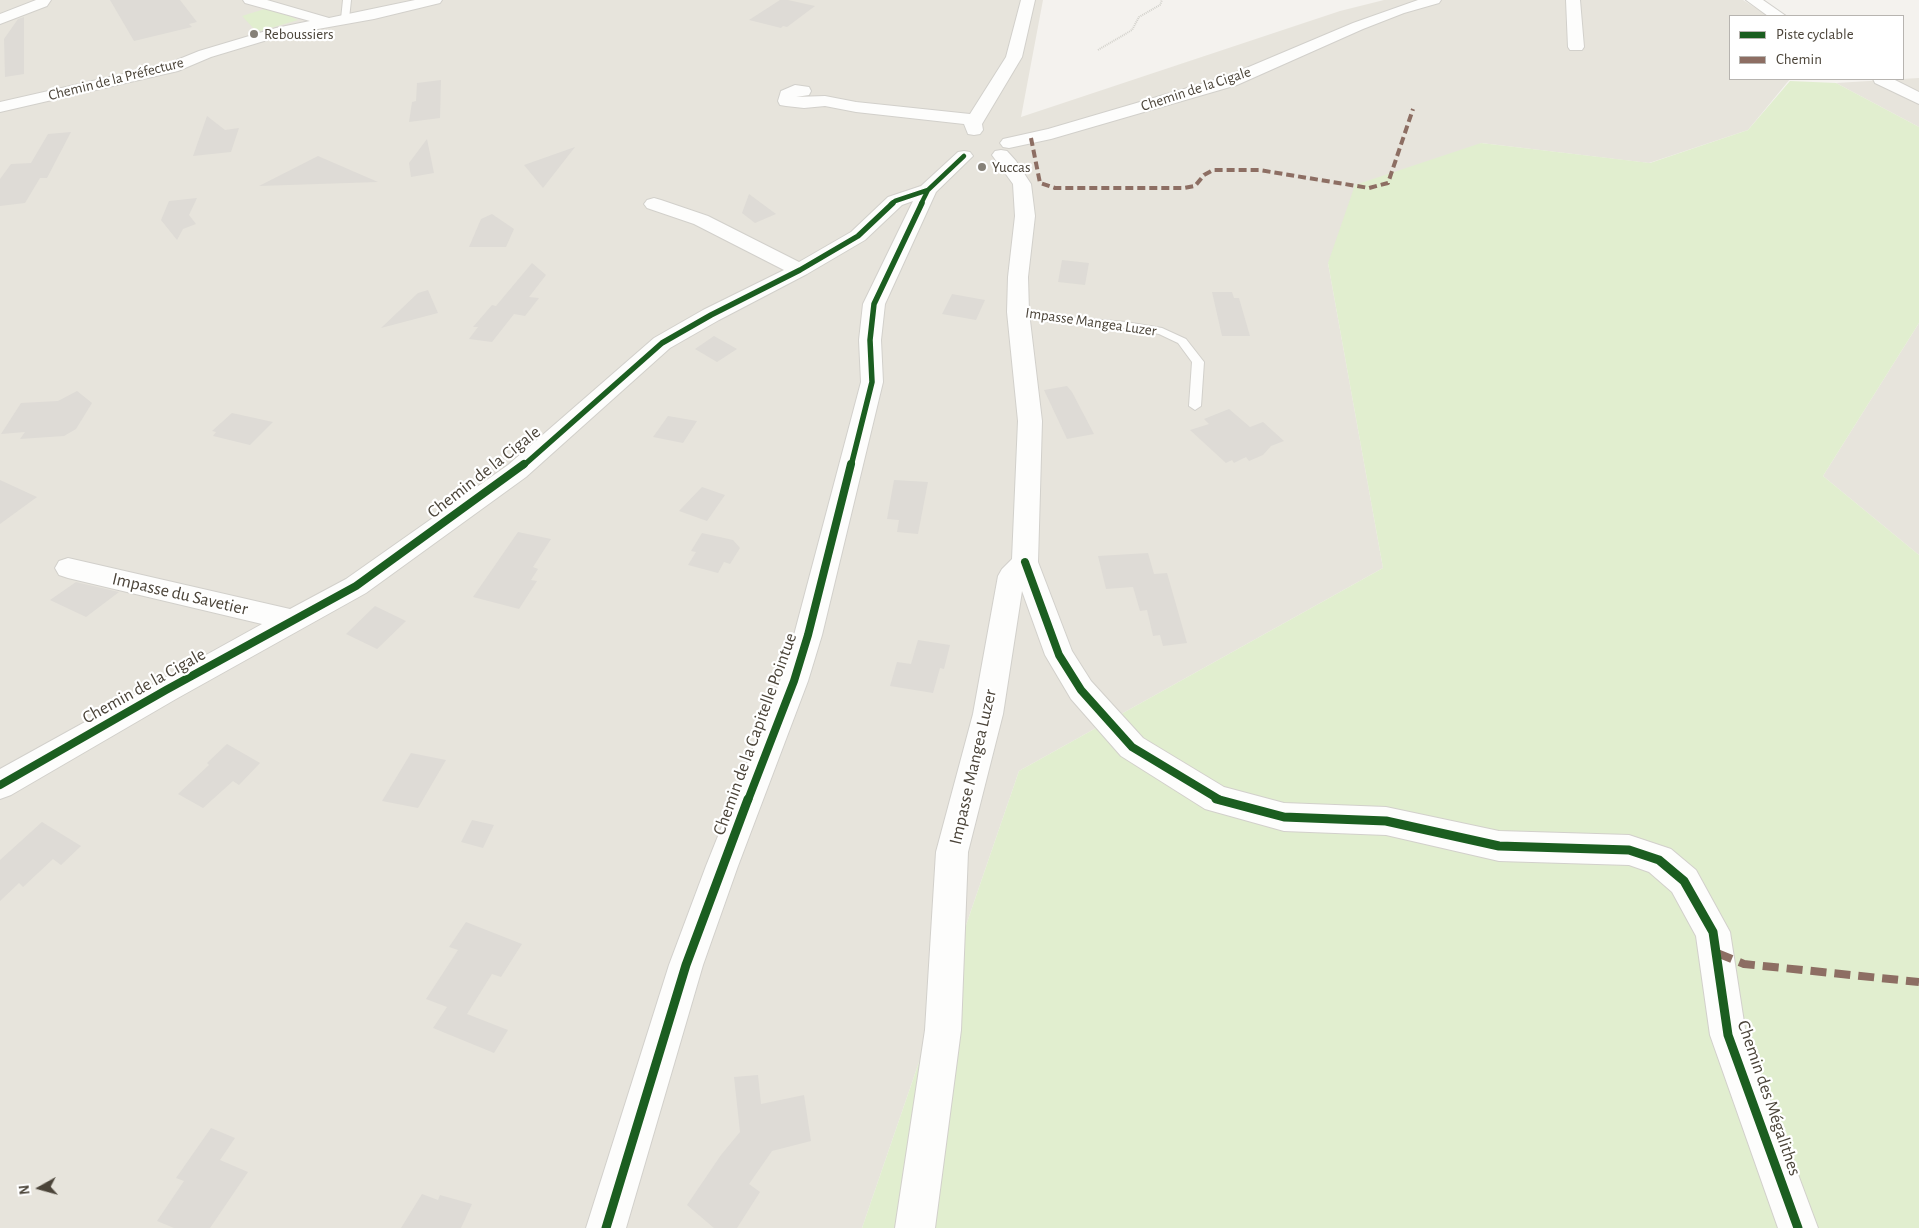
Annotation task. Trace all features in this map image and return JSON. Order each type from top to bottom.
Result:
[{"type":"street","points":[[0,19],[42,3],[44,0]]},
{"type":"street","points":[[250,0],[338,21]]},
{"type":"street","name":"Chemin de la Préfecture","points":[[0,107],[172,68],[205,54],[281,30],[338,21],[435,0]]},
{"type":"street","points":[[957,146],[963,133],[975,125],[1014,57],[1028,0]]},
{"type":"street","name":"Chemin de la Cigale","points":[[0,785],[166,690],[356,586],[517,471],[662,343],[711,315],[800,270],[858,236],[895,201],[928,190],[957,146],[989,158],[1005,149],[1051,134],[1231,81],[1358,26],[1399,10],[1434,0]]},
{"type":"street","points":[[1573,0],[1576,47]]},
{"type":"street","points":[[1752,0],[1776,15]]},
{"type":"street","points":[[1883,80],[1919,99]]},
{"type":"street","points":[[803,91],[795,90],[787,95],[786,101],[804,103],[825,100],[856,107],[975,125],[1006,138],[1005,149]]},
{"type":"street","name":"Impasse Mangea Luzer","points":[[915,1228],[943,1030],[952,852],[988,714],[1011,576],[1025,562],[1030,421],[1018,312],[1018,277],[1025,216],[1022,184],[1010,165],[1005,149]]},
{"type":"street","name":"Chemin de la Capitelle Pointue","points":[[606,1228],[686,965],[722,866],[794,681],[808,635],[872,382],[870,340],[874,304],[928,190]]},
{"type":"street","points":[[654,204],[701,220],[800,270]]},
{"type":"street","name":"Chemin des Mégalithes","points":[[1025,562],[1059,655],[1081,690],[1132,747],[1216,799],[1284,817],[1386,821],[1499,846],[1630,850],[1659,860],[1684,881],[1713,932],[1728,1035],[1798,1228]]},
{"type":"street","name":"Impasse du Savetier","points":[[68,568],[293,621]]},
{"type":"lane","points":[[338,21],[347,0]]},
{"type":"lane","name":"Impasse Mangea Luzer","points":[[1018,312],[1043,318],[1153,329],[1162,331],[1182,341],[1198,362],[1195,406]]},
{"type":"path","points":[[1098,50],[1132,30],[1139,17],[1160,6],[1162,0]]},
{"type":"shaded area","points":[[0,0],[1043,0],[1021,117],[1340,11],[1384,0],[1743,0],[1766,15],[1729,15],[1729,80],[1789,80],[1748,130],[1649,163],[1481,143],[1328,263],[1383,568],[1019,771],[862,1228],[0,1228]]},
{"type":"shaded area","points":[[1919,78],[1919,127],[1836,83],[1904,80]]},
{"type":"shaded area","points":[[1919,323],[1919,555],[1823,476]]},
{"type":"green space","points":[[271,7],[298,20],[257,32],[242,16]]},
{"type":"green space","points":[[1790,81],[1836,83],[1919,127],[1919,323],[1823,476],[1919,555],[1919,1228],[862,1228],[1019,771],[1383,568],[1328,263],[1355,185],[1481,143],[1650,163],[1748,130]]},
{"type":"building","points":[[110,0],[180,0],[197,22],[189,24],[192,27],[134,41]]},
{"type":"building","points":[[780,0],[815,6],[787,27],[783,26],[781,28],[749,20]]},
{"type":"building","points":[[24,17],[24,74],[5,77],[4,39],[18,19]]},
{"type":"building","points":[[441,80],[440,118],[409,122],[412,102],[416,101],[417,83]]},
{"type":"building","points":[[207,116],[225,130],[239,128],[231,152],[193,156]]},
{"type":"building","points":[[71,132],[47,178],[40,178],[25,203],[0,206],[0,179],[11,164],[31,163],[48,134]]},
{"type":"building","points":[[427,139],[434,173],[411,177],[409,163]]},
{"type":"building","points":[[575,147],[543,188],[524,165]]},
{"type":"building","points":[[318,156],[378,182],[259,186]]},
{"type":"building","points":[[749,194],[776,214],[755,223],[742,213]]},
{"type":"building","points":[[197,198],[189,215],[196,224],[183,229],[177,240],[161,220],[169,201]]},
{"type":"building","points":[[492,214],[514,229],[506,247],[469,247],[481,219]]},
{"type":"building","points":[[1062,260],[1089,263],[1085,285],[1058,282]]},
{"type":"building","points":[[532,263],[546,275],[529,297],[539,298],[525,316],[514,314],[492,342],[469,339],[478,327],[473,327],[492,305],[496,306]]},
{"type":"building","points":[[428,290],[438,313],[381,328],[418,293]]},
{"type":"building","points":[[1212,292],[1232,292],[1234,298],[1239,298],[1250,336],[1222,336]]},
{"type":"building","points":[[952,294],[985,300],[976,320],[942,314]]},
{"type":"building","points":[[714,336],[737,349],[717,362],[695,349]]},
{"type":"building","points":[[1067,386],[1094,434],[1067,439],[1044,390]]},
{"type":"building","points":[[77,391],[92,403],[76,429],[64,436],[20,439],[25,432],[1,434],[21,403],[58,401]]},
{"type":"building","points":[[1229,409],[1250,427],[1263,422],[1284,441],[1271,446],[1263,455],[1249,461],[1246,457],[1234,463],[1232,460],[1226,463],[1190,430],[1209,424],[1204,419]]},
{"type":"building","points":[[232,413],[273,422],[250,445],[213,436],[216,432],[212,431]]},
{"type":"building","points":[[668,416],[697,421],[683,443],[653,437]]},
{"type":"building","points":[[0,480],[37,497],[0,524]]},
{"type":"building","points":[[894,480],[928,482],[918,534],[897,532],[899,520],[887,519]]},
{"type":"building","points":[[702,487],[725,495],[707,521],[679,511]]},
{"type":"building","points":[[518,532],[551,539],[533,567],[538,569],[531,580],[537,581],[519,609],[473,597]]},
{"type":"building","points":[[702,533],[733,540],[740,548],[730,564],[724,562],[718,573],[688,565],[696,552],[691,551]]},
{"type":"building","points":[[1148,553],[1154,574],[1167,573],[1187,643],[1163,646],[1160,635],[1153,636],[1147,610],[1140,611],[1133,587],[1106,589],[1098,556]]},
{"type":"building","points":[[76,582],[119,592],[86,617],[50,600]]},
{"type":"building","points":[[375,606],[406,621],[377,649],[346,634]]},
{"type":"building","points":[[918,640],[950,645],[944,669],[940,668],[933,693],[890,686],[897,662],[911,664]]},
{"type":"building","points":[[227,744],[260,763],[239,785],[233,781],[203,808],[178,794],[209,765],[207,763]]},
{"type":"building","points":[[411,753],[446,760],[418,808],[382,801]]},
{"type":"building","points":[[472,820],[494,825],[483,848],[461,842]]},
{"type":"building","points":[[42,822],[81,846],[61,865],[53,859],[23,887],[19,883],[0,901],[0,860]]},
{"type":"building","points":[[466,922],[522,944],[501,977],[492,974],[467,1014],[508,1030],[494,1053],[433,1028],[447,1007],[426,999],[458,950],[449,947]]},
{"type":"building","points":[[758,1075],[761,1104],[804,1095],[811,1141],[772,1151],[749,1184],[760,1192],[737,1228],[714,1228],[687,1205],[721,1155],[740,1132],[734,1077]]},
{"type":"building","points":[[211,1128],[235,1138],[220,1160],[248,1172],[210,1228],[174,1228],[157,1221],[184,1181],[176,1178]]},
{"type":"building","points":[[422,1194],[438,1200],[440,1195],[472,1204],[461,1228],[401,1228]]},
{"type":"marked path","points":[[1031,138],[1040,183],[1055,188],[1184,188],[1195,186],[1204,175],[1213,170],[1259,170],[1369,188],[1388,183],[1413,109]]},
{"type":"marked path","points":[[1717,953],[1744,964],[1919,982]]},
{"type":"cycle path","points":[[0,785],[166,690],[356,586],[517,471],[662,343],[711,315],[800,270],[858,236],[895,201],[928,190],[964,156]]},
{"type":"cycle path","points":[[606,1228],[686,965],[722,866],[794,681],[808,635],[872,382],[870,340],[874,304],[928,190]]},
{"type":"cycle path","points":[[1025,562],[1059,655],[1081,690],[1132,747],[1216,799],[1284,817],[1386,821],[1499,846],[1629,850],[1659,860],[1684,881],[1713,932],[1728,1035],[1798,1228]]},
{"type":"place","name":"Reboussiers","points":[[254,34]]},
{"type":"place","name":"Yuccas","points":[[982,167]]}]
